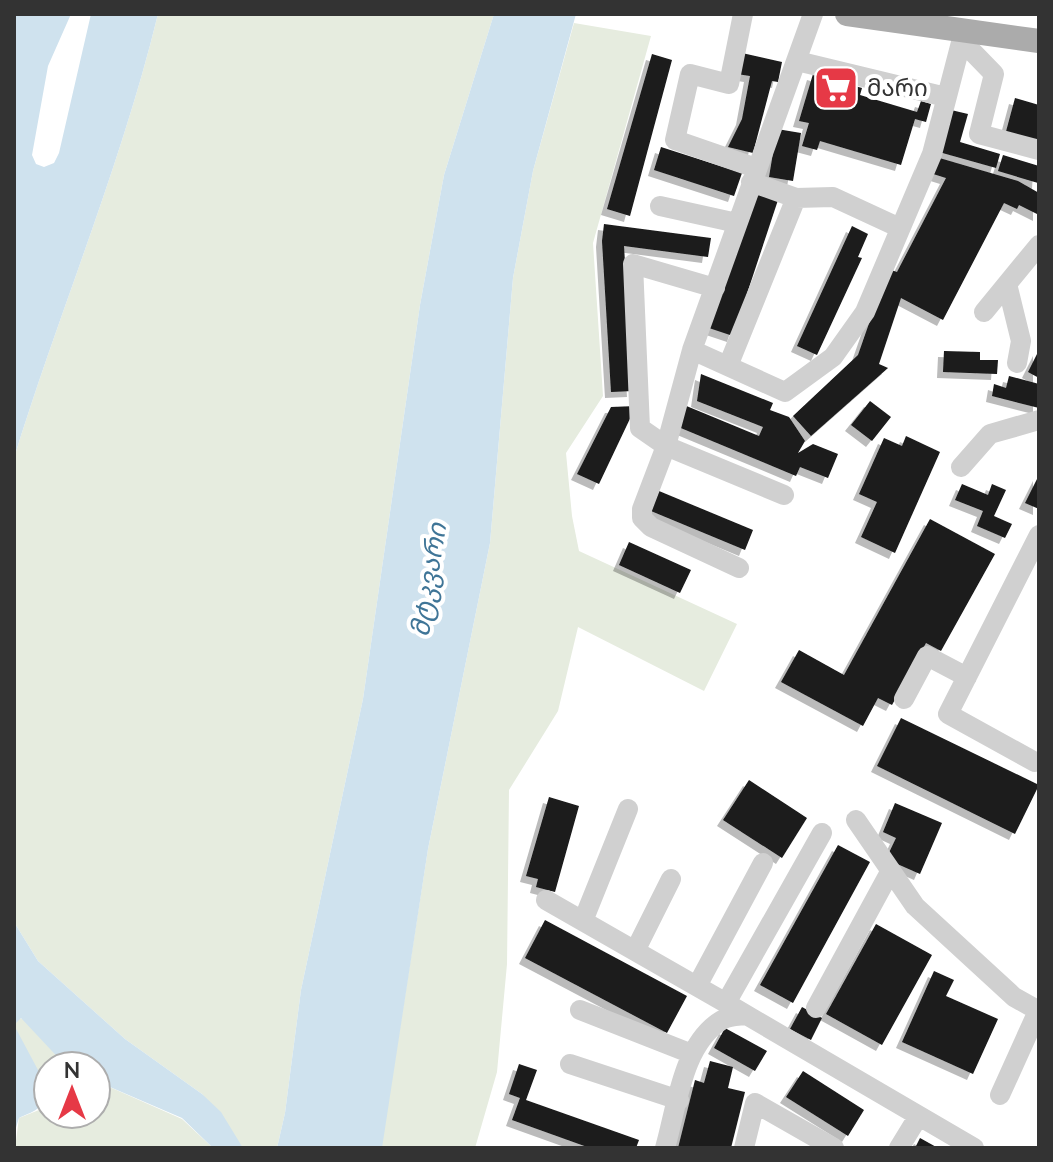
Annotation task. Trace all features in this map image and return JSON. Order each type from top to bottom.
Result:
[{"type":"main road","points":[[847,14],[962,35],[1039,41]]},
{"type":"street","points":[[743,14],[729,84],[690,74],[675,140],[796,198],[833,197],[900,228]]},
{"type":"street","points":[[739,568],[651,527],[642,518],[646,494],[666,446],[692,350],[813,14]]},
{"type":"street","points":[[692,350],[785,392],[833,357],[865,312],[932,154],[962,35]]},
{"type":"street","points":[[962,35],[994,74],[979,134],[1039,150]]},
{"type":"street","points":[[797,61],[946,97]]},
{"type":"street","points":[[728,366],[796,198]]},
{"type":"street","points":[[660,206],[737,223]]},
{"type":"street","points":[[984,312],[1039,245]]},
{"type":"street","points":[[715,288],[633,264],[640,428],[666,446],[784,495]]},
{"type":"street","points":[[1007,284],[1021,341],[1017,363]]},
{"type":"street","points":[[961,467],[990,434],[1039,420]]},
{"type":"street","points":[[1035,762],[948,714],[1032,562],[1039,535]]},
{"type":"street","points":[[904,699],[927,656],[967,677]]},
{"type":"street","points":[[583,921],[628,809]]},
{"type":"street","points":[[856,820],[915,906],[1014,997],[1038,1011],[1000,1095]]},
{"type":"street","points":[[726,1003],[822,833]]},
{"type":"street","points":[[697,986],[763,863]]},
{"type":"street","points":[[816,1008],[890,872]]},
{"type":"street","points":[[635,951],[671,879]]},
{"type":"street","points":[[546,900],[974,1148]]},
{"type":"street","points":[[580,1010],[692,1054]]},
{"type":"street","points":[[665,1148],[692,1054],[705,1034],[724,1018],[746,1015]]},
{"type":"street","points":[[570,1064],[679,1100]]},
{"type":"street","points":[[744,1148],[755,1103],[834,1148]]},
{"type":"street","points":[[899,1148],[918,1117]]},
{"type":"shaded area","points":[[158,14],[494,14],[444,175],[420,305],[363,699],[301,990],[285,1113],[277,1148],[243,1148],[202,1094],[125,1039],[38,961],[14,922],[14,458],[126,127]]},
{"type":"shaded area","points":[[574,23],[651,36],[593,243],[603,396],[566,453],[579,551],[737,624],[704,691],[578,627],[558,711],[509,790],[507,964],[497,1072],[475,1148],[381,1148],[428,849],[490,543],[513,278],[533,171]]},
{"type":"shaded area","points":[[18,1018],[25,1019],[52,1050],[32,1050],[32,1086],[14,1025]]},
{"type":"shaded area","points":[[112,1088],[182,1119],[213,1148],[15,1148],[19,1118],[32,1113],[32,1130],[112,1130]]},
{"type":"water","points":[[14,14],[71,14],[48,66],[32,155],[36,164],[44,167],[54,163],[59,153],[91,14],[158,14],[126,127],[14,458]]},
{"type":"water","name":"მტკვარი","points":[[494,14],[576,14],[533,171],[513,278],[490,543],[428,849],[382,1148],[277,1148],[285,1113],[301,990],[363,699],[420,305],[444,175]]},
{"type":"water","points":[[14,922],[38,961],[125,1039],[202,1094],[221,1112],[243,1148],[213,1148],[182,1118],[112,1088],[112,1050],[51,1050],[21,1018],[14,1025]]},
{"type":"water","points":[[14,1025],[32,1059],[32,1112],[19,1118],[14,1134]]},
{"type":"building","points":[[742,53],[782,62],[778,82],[772,81],[753,153],[728,147],[742,119],[750,76],[737,74]]},
{"type":"building","points":[[652,54],[672,60],[630,216],[607,209]]},
{"type":"building","points":[[813,74],[862,88],[860,95],[917,112],[921,101],[931,104],[926,122],[915,119],[901,165],[820,141],[817,150],[802,146],[809,123],[799,121]]},
{"type":"building","points":[[1015,98],[1039,105],[1039,148],[1004,139]]},
{"type":"building","points":[[951,110],[968,114],[960,142],[1000,154],[996,168],[939,152]]},
{"type":"building","points":[[777,129],[801,133],[793,181],[769,177]]},
{"type":"building","points":[[661,147],[742,173],[734,196],[654,170]]},
{"type":"building","points":[[1003,155],[1039,166],[1038,183],[998,171]]},
{"type":"building","points":[[936,157],[1018,181],[1039,193],[1039,215],[1019,205],[1017,209],[1004,203],[943,320],[901,298],[879,364],[888,368],[811,436],[793,416],[858,355],[888,269],[897,272],[946,178],[930,173]]},
{"type":"building","points":[[756,193],[778,200],[733,336],[709,328]]},
{"type":"building","points":[[604,224],[711,238],[708,257],[624,246],[633,391],[611,392],[602,241]]},
{"type":"building","points":[[852,226],[868,234],[858,257],[862,258],[817,355],[797,346]]},
{"type":"building","points":[[1039,350],[1039,378],[1028,372]]},
{"type":"building","points":[[944,351],[980,352],[980,360],[998,360],[997,374],[943,372]]},
{"type":"building","points":[[701,374],[773,403],[770,410],[789,417],[805,441],[798,453],[813,444],[838,454],[828,478],[800,467],[796,476],[676,426],[684,405],[759,436],[763,427],[697,401]]},
{"type":"building","points":[[1009,376],[1039,384],[1039,408],[992,396],[994,384],[1006,388]]},
{"type":"building","points":[[870,401],[891,417],[872,441],[851,425]]},
{"type":"building","points":[[636,406],[599,484],[577,474],[611,407]]},
{"type":"building","points":[[906,436],[940,452],[895,553],[861,537],[877,502],[859,494],[884,438],[902,446]]},
{"type":"building","points":[[1039,475],[1039,509],[1025,503]]},
{"type":"building","points":[[962,484],[988,495],[992,484],[1006,490],[994,516],[1012,524],[1005,538],[977,526],[983,511],[955,500]]},
{"type":"building","points":[[659,491],[753,530],[745,550],[651,511]]},
{"type":"building","points":[[930,519],[995,554],[941,651],[926,643],[892,705],[878,698],[863,726],[781,682],[799,650],[844,675]]},
{"type":"building","points":[[629,542],[691,570],[680,593],[619,565]]},
{"type":"building","points":[[901,718],[1039,785],[1015,834],[877,766]]},
{"type":"building","points":[[749,780],[807,818],[782,858],[723,820]]},
{"type":"building","points":[[549,797],[579,806],[555,892],[536,887],[538,879],[526,876]]},
{"type":"building","points":[[895,803],[942,823],[920,874],[886,859],[896,838],[883,832]]},
{"type":"building","points":[[838,845],[870,862],[793,1003],[760,985]]},
{"type":"building","points":[[545,920],[687,996],[667,1033],[525,958]]},
{"type":"building","points":[[876,924],[932,955],[882,1045],[826,1014]]},
{"type":"building","points":[[934,971],[954,980],[946,996],[998,1019],[973,1074],[902,1042]]},
{"type":"building","points":[[802,1007],[822,1018],[811,1040],[790,1029]]},
{"type":"building","points":[[725,1028],[767,1051],[755,1071],[714,1048]]},
{"type":"building","points":[[710,1061],[733,1067],[728,1088],[745,1092],[731,1148],[678,1148],[695,1080],[704,1083]]},
{"type":"building","points":[[519,1064],[537,1070],[526,1100],[639,1140],[636,1148],[590,1148],[512,1120],[520,1098],[509,1094]]},
{"type":"building","points":[[803,1071],[864,1110],[848,1136],[786,1097]]},
{"type":"building","points":[[920,1138],[938,1148],[915,1148]]},
{"type":"place","name":"მარი","points":[[836,88]]}]
